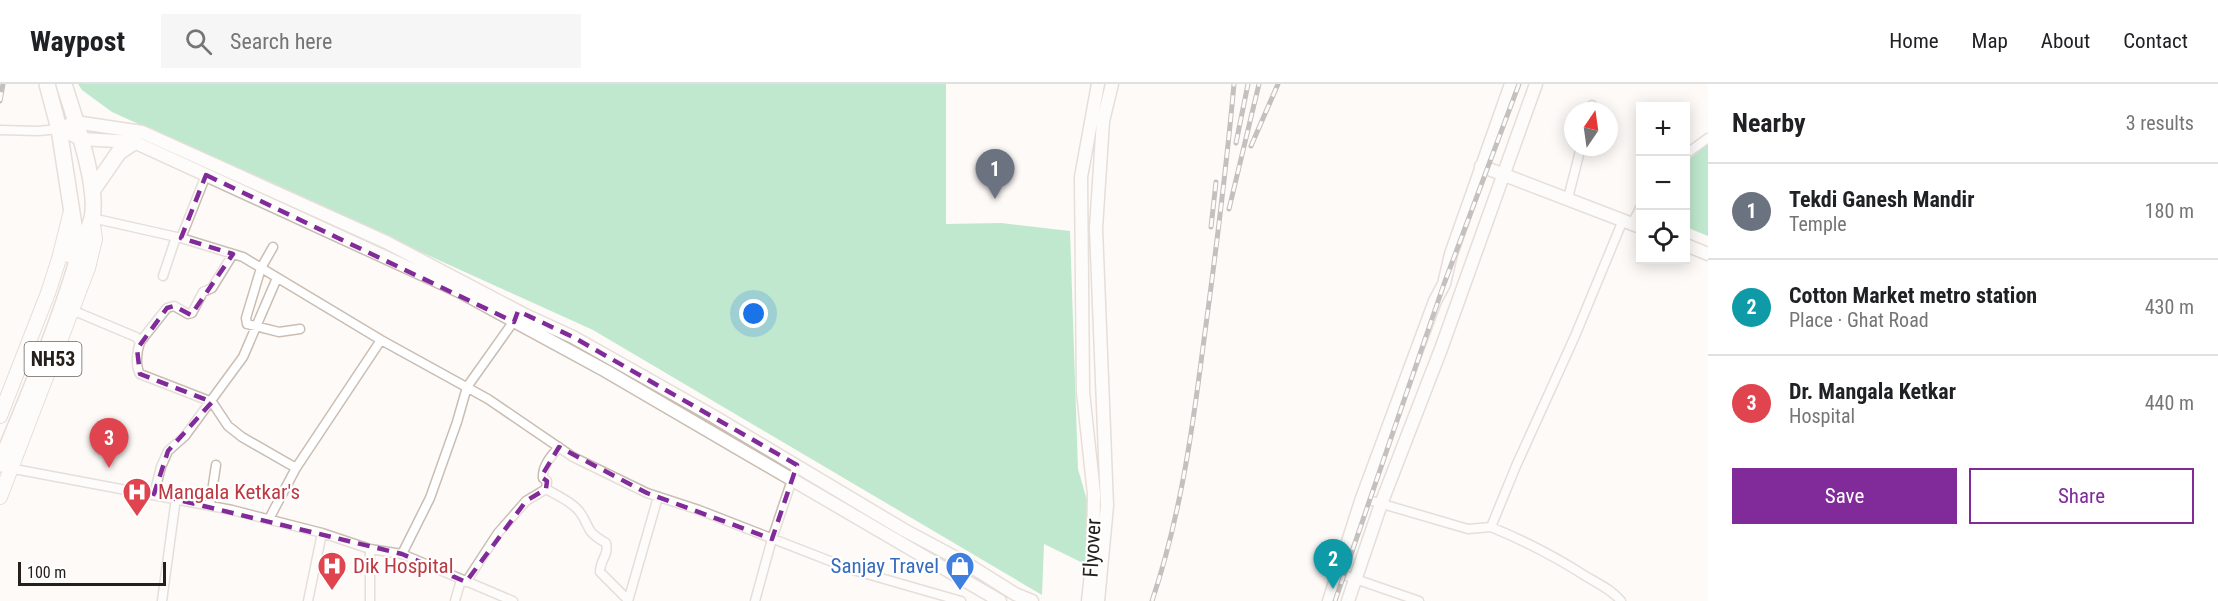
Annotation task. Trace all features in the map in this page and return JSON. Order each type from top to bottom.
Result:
[{"type":"highway","name":"NH53","points":[[47,84],[58,129],[71,211]]},
{"type":"highway","name":"NH53","points":[[64,84],[81,139],[92,191],[92,218]]},
{"type":"highway","points":[[92,191],[119,152],[134,142]]},
{"type":"highway","points":[[4,466],[76,270],[79,237],[71,211]]},
{"type":"highway","points":[[0,440],[79,237],[92,218]]},
{"type":"main road","name":"Flyover","points":[[1088,601],[1094,555],[1094,495],[1083,392],[1081,177],[1098,84]]},
{"type":"main road","points":[[1098,601],[1107,506],[1096,228],[1103,121],[1112,84]]},
{"type":"main road","points":[[1329,601],[1362,498],[1435,301],[1444,284],[1451,254],[1510,84]]},
{"type":"main road","points":[[1348,601],[1381,504],[1456,309],[1536,84]]},
{"type":"main road","points":[[58,129],[75,122],[142,132],[386,242],[1000,601]]},
{"type":"main road","points":[[58,129],[81,139],[134,142],[459,291],[516,316],[573,337],[796,465],[1012,597],[1032,601]]},
{"type":"main road","points":[[204,175],[208,161]]},
{"type":"main road","points":[[1481,166],[1632,224]]},
{"type":"main road","name":"NH53","points":[[0,416],[48,293],[71,211]]},
{"type":"main road","name":"NH53","points":[[0,497],[4,466],[88,268],[95,239],[92,218]]},
{"type":"main road","points":[[1690,247],[1708,254]]},
{"type":"main road","points":[[1435,301],[1456,309]]},
{"type":"street","points":[[0,130],[38,132],[58,129]]},
{"type":"street","points":[[1690,151],[1708,138]]},
{"type":"street","points":[[1568,198],[1579,156]]},
{"type":"street","points":[[163,276],[204,175]]},
{"type":"street","points":[[1491,526],[1575,336],[1640,210]]},
{"type":"street","points":[[92,218],[178,237],[243,257],[381,340],[488,399],[573,457],[658,497],[699,510],[853,570],[961,601]]},
{"type":"street","points":[[273,247],[261,268],[246,318],[247,324],[279,332],[300,329]]},
{"type":"street","points":[[233,254],[212,288],[203,292],[192,313],[188,314],[174,306],[167,308],[140,342],[137,349],[137,369],[140,374],[212,402],[228,426],[242,437],[296,468]]},
{"type":"street","points":[[154,494],[168,451],[185,436],[243,357],[277,278]]},
{"type":"street","points":[[72,310],[136,337],[140,342]]},
{"type":"street","points":[[402,554],[430,498],[458,422],[467,387],[516,316]]},
{"type":"street","points":[[269,519],[296,468],[381,340]]},
{"type":"street","points":[[455,601],[463,581],[498,533],[526,501],[546,489],[548,481],[542,475],[549,459],[559,447]]},
{"type":"street","points":[[210,505],[216,465]]},
{"type":"street","points":[[755,601],[772,539],[793,482],[796,465]]},
{"type":"street","points":[[4,466],[210,505],[322,533],[370,549],[402,554],[513,601]]},
{"type":"street","points":[[546,489],[574,506],[588,530],[606,543],[608,551],[600,565],[600,572],[628,600],[658,497]]},
{"type":"street","points":[[162,601],[176,498]]},
{"type":"street","points":[[1362,498],[1468,529],[1491,526],[1524,540],[1571,567],[1615,594],[1621,601]]},
{"type":"street","points":[[308,601],[322,533]]},
{"type":"street","points":[[370,549],[370,601]]},
{"type":"street","points":[[1338,573],[1419,601]]},
{"type":"highlighted area","points":[[206,175],[514,322],[518,311],[573,337],[797,465],[793,482],[772,539],[647,493],[559,447],[541,477],[547,481],[546,489],[526,501],[466,582],[402,554],[154,494],[168,451],[212,402],[140,374],[137,349],[167,308],[174,306],[191,315],[233,254],[181,238]]},
{"type":"green space","points":[[78,84],[946,84],[946,224],[1001,223],[1070,231],[1078,469],[1091,514],[1091,567],[1044,544],[1042,595],[593,330],[112,112],[82,90]]},
{"type":"green space","points":[[1708,143],[1708,236],[1690,229],[1690,159]]},
{"type":"railway","points":[[0,101],[3,84]]},
{"type":"railway","points":[[1152,601],[1178,507],[1189,443],[1216,248],[1234,84]]},
{"type":"railway","points":[[1236,143],[1248,84]]},
{"type":"railway","points":[[1229,209],[1259,84]]},
{"type":"railway","points":[[1251,146],[1278,84]]},
{"type":"railway","points":[[1335,601],[1444,284],[1519,84]]},
{"type":"railway","points":[[1211,227],[1216,182]]},
{"type":"place","name":"Tekdi Ganesh Mandir","points":[[995,199]]},
{"type":"place","name":"Dr. Mangala Ketkar","points":[[109,468]]},
{"type":"place","name":"Mangala Ketkar's","points":[[137,518]]},
{"type":"place","name":"Cotton Market metro station","points":[[1333,589]]},
{"type":"place","name":"Dik Hospital","points":[[332,592]]},
{"type":"place","name":"Sanjay Travel","points":[[960,592]]}]
